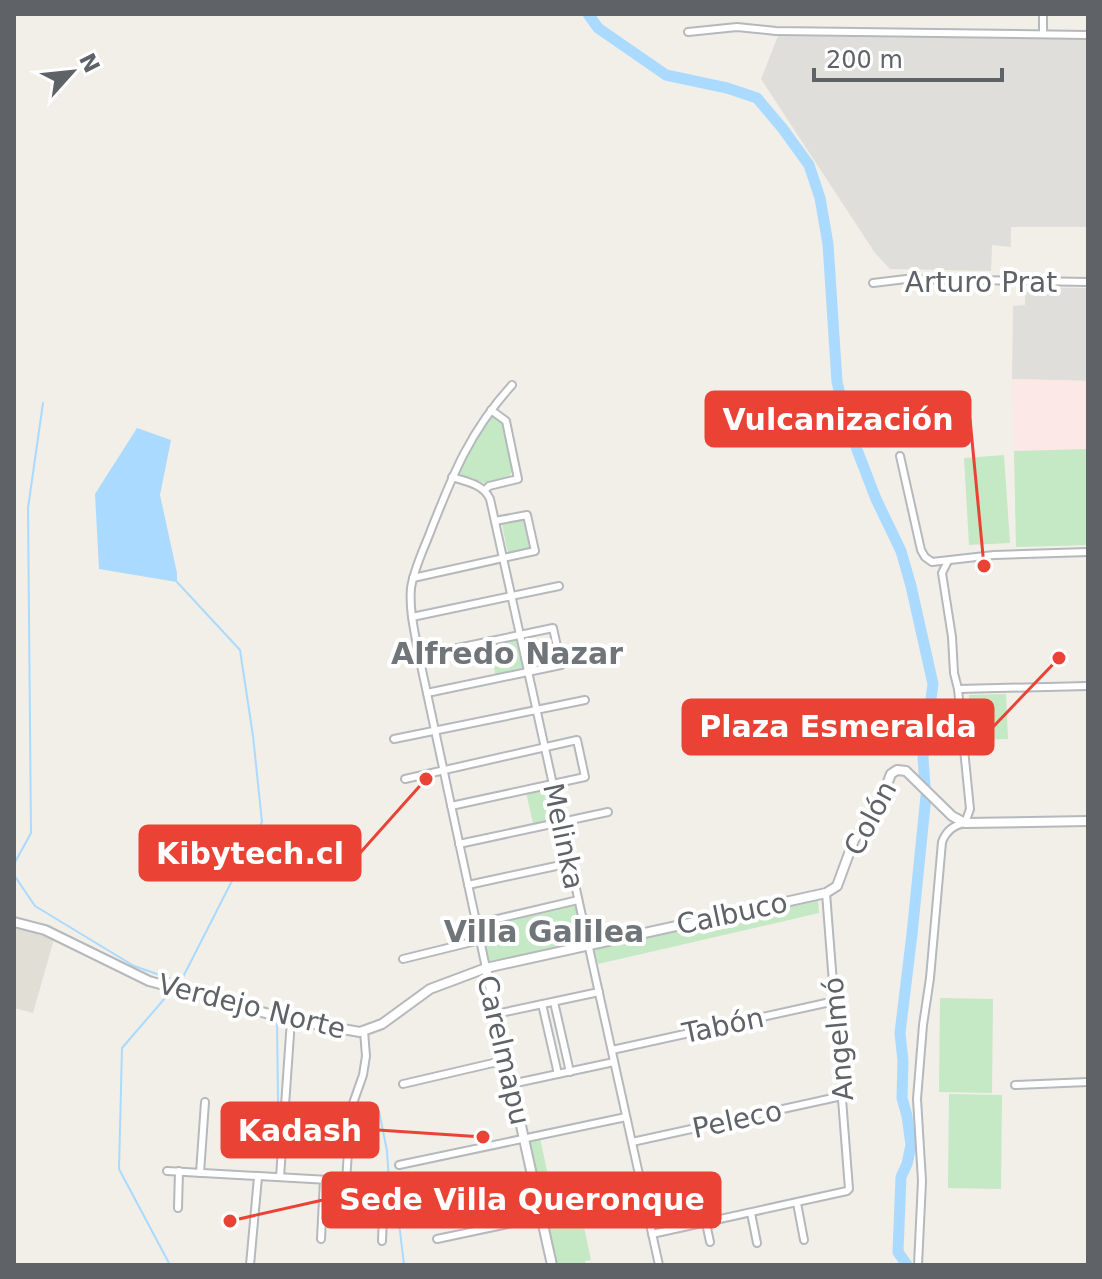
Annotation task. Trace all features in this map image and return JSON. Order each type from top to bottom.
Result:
[{"type":"street","points":[[1043,14],[1043,34]]},
{"type":"street","points":[[688,32],[737,27],[776,31],[1088,35]]},
{"type":"street","name":"Arturo Prat","points":[[873,283],[906,279],[1088,282]]},
{"type":"street","name":"Carelmapu","points":[[512,385],[467,445],[413,578],[410,598],[443,770],[552,1265]]},
{"type":"street","points":[[452,477],[485,490],[489,486],[518,479],[506,421],[491,410]]},
{"type":"street","points":[[900,456],[922,554],[932,562],[994,555],[1088,552]]},
{"type":"street","name":"Melinka","points":[[485,490],[490,499],[512,596],[659,1265]]},
{"type":"street","points":[[413,578],[535,551],[527,515],[495,521]]},
{"type":"street","points":[[948,561],[942,573],[970,809],[965,823]]},
{"type":"street","points":[[412,617],[559,586]]},
{"type":"street","points":[[419,656],[553,628],[561,665],[427,693]]},
{"type":"street","points":[[958,689],[1088,686]]},
{"type":"street","points":[[394,739],[585,700]]},
{"type":"street","points":[[405,779],[577,740],[585,777],[451,806]]},
{"type":"street","name":"Colón","points":[[837,886],[854,840],[877,806],[895,771],[906,771],[952,816],[965,823]]},
{"type":"street","points":[[459,844],[608,812]]},
{"type":"street","points":[[918,1265],[922,1181],[917,1099],[942,842],[948,830],[965,823],[1088,821]]},
{"type":"street","points":[[468,885],[570,863]]},
{"type":"street","name":"Calbuco","points":[[486,968],[826,893],[837,886]]},
{"type":"street","name":"Angelmó","points":[[797,1203],[847,1191],[850,1186],[826,893]]},
{"type":"street","points":[[476,924],[578,900]]},
{"type":"street","name":"Verdejo Norte","points":[[14,922],[45,930],[149,981],[291,1020],[354,1032],[382,1024],[426,991],[486,968]]},
{"type":"street","points":[[403,959],[480,940]]},
{"type":"street","points":[[496,1014],[599,992]]},
{"type":"street","name":"Tabón","points":[[612,1050],[835,1001]]},
{"type":"street","points":[[554,1002],[570,1072]]},
{"type":"street","points":[[542,1004],[558,1074]]},
{"type":"street","points":[[280,1177],[291,1020]]},
{"type":"street","points":[[346,1181],[351,1109],[366,1056],[364,1031]]},
{"type":"street","points":[[403,1084],[506,1060]]},
{"type":"street","points":[[511,1084],[614,1062]]},
{"type":"street","points":[[1015,1085],[1088,1082]]},
{"type":"street","name":"Peleco","points":[[632,1142],[842,1096]]},
{"type":"street","points":[[200,1173],[205,1102]]},
{"type":"street","points":[[399,1165],[626,1117]]},
{"type":"street","points":[[167,1171],[382,1183],[382,1241]]},
{"type":"street","points":[[178,1208],[179,1171]]},
{"type":"street","points":[[250,1265],[258,1177]]},
{"type":"street","points":[[321,1239],[324,1180]]},
{"type":"street","points":[[652,1234],[797,1203],[804,1240]]},
{"type":"street","points":[[751,1213],[757,1243]]},
{"type":"street","points":[[437,1239],[541,1217]]},
{"type":"street","points":[[706,1223],[710,1242]]},
{"type":"shaded area","points":[[778,36],[1088,38],[1088,227],[1011,227],[1011,247],[992,245],[991,271],[890,269],[875,253],[761,79]]},
{"type":"shaded area","points":[[1025,287],[1088,288],[1088,381],[1012,379],[1013,306],[1025,305]]},
{"type":"shaded area","points":[[1012,379],[1088,381],[1088,449],[1014,451]]},
{"type":"shaded area","points":[[14,924],[54,939],[33,1013],[14,1008]]},
{"type":"green space","points":[[492,413],[503,421],[513,469],[509,476],[484,483],[461,475],[458,469]]},
{"type":"green space","points":[[1088,449],[1088,545],[1016,547],[1014,451]]},
{"type":"green space","points":[[1004,455],[1010,543],[969,545],[964,458]]},
{"type":"green space","points":[[524,519],[530,549],[508,554],[502,524]]},
{"type":"green space","points":[[517,638],[523,671],[496,677],[489,644]]},
{"type":"green space","points":[[1006,694],[1008,739],[970,740],[969,695]]},
{"type":"green space","points":[[549,787],[555,818],[533,823],[526,792]]},
{"type":"green space","points":[[818,899],[819,913],[598,964],[594,948]]},
{"type":"green space","points":[[575,903],[583,940],[489,963],[481,925]]},
{"type":"green space","points":[[940,998],[993,999],[992,1093],[939,1092]]},
{"type":"green space","points":[[949,1094],[1002,1095],[1001,1189],[948,1188]]},
{"type":"green space","points":[[540,1138],[557,1218],[581,1213],[591,1260],[585,1261],[586,1265],[556,1265],[528,1141]]},
{"type":"water","points":[[137,428],[171,440],[160,495],[177,582],[99,569],[95,494]]},
{"type":"waterway","points":[[588,14],[598,28],[666,75],[757,98],[809,165],[820,198],[828,244],[837,382],[849,429],[876,499],[901,551],[933,684],[923,758],[925,786]]},
{"type":"waterway","points":[[14,864],[31,833],[28,508],[43,403]]},
{"type":"waterway","points":[[177,582],[240,650],[262,822],[177,985]]},
{"type":"waterway","points":[[907,1265],[898,1252],[901,1177],[911,1145],[902,1098],[900,1033],[926,796]]},
{"type":"waterway","points":[[14,875],[35,906],[134,966],[229,999]]},
{"type":"waterway","points":[[170,1265],[119,1169],[122,1048],[172,990]]},
{"type":"waterway","points":[[277,1021],[278,1102]]},
{"type":"waterway","points":[[379,1111],[404,1265]]},
{"type":"place","name":"Vulcanización","points":[[984,566]]},
{"type":"place","name":"Plaza Esmeralda","points":[[1059,658]]},
{"type":"place","name":"Kibytech.cl","points":[[426,779]]},
{"type":"place","name":"Kadash","points":[[483,1137]]},
{"type":"place","name":"Sede Villa Queronque","points":[[230,1221]]},
{"type":"district","name":"Alfredo Nazar","points":[[507,654]]},
{"type":"district","name":"Villa Galilea","points":[[544,932]]}]
